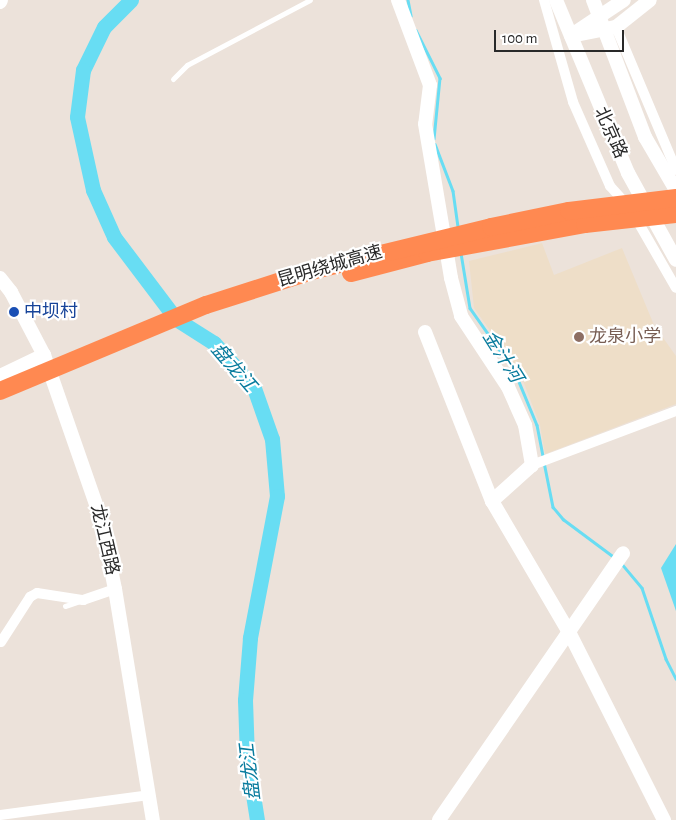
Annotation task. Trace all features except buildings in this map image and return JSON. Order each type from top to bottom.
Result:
[{"type":"highway","name":"昆明绕城高速","points":[[0,391],[197,308],[315,270],[491,227],[569,211],[676,198]]},
{"type":"highway","name":"昆明绕城高速","points":[[0,398],[203,316],[310,283],[427,253],[585,224],[676,214]]},
{"type":"street","points":[[398,0],[430,85],[425,124],[451,278],[461,316],[508,387],[525,425],[532,465]]},
{"type":"street","points":[[544,0],[573,102],[610,186],[630,208],[676,288]]},
{"type":"street","name":"北京路","points":[[556,0],[628,173],[676,260]]},
{"type":"street","name":"北京路","points":[[593,0],[598,16],[610,29],[645,137],[676,190]]},
{"type":"street","points":[[571,36],[624,0]]},
{"type":"street","points":[[571,36],[610,29],[650,0]]},
{"type":"street","points":[[610,29],[676,170]]},
{"type":"street","name":"龙江西路","points":[[0,278],[11,292],[44,355],[100,516],[116,589],[153,820]]},
{"type":"street","points":[[425,332],[492,501],[569,632],[664,820]]},
{"type":"street","points":[[0,376],[44,355]]},
{"type":"street","points":[[492,501],[532,465],[676,411]]},
{"type":"street","points":[[439,820],[623,553]]},
{"type":"street","points":[[1,642],[30,597],[36,593],[82,600],[116,589]]},
{"type":"street","points":[[0,815],[150,795]]},
{"type":"lane","points":[[173,79],[187,65],[310,0]]},
{"type":"lane","points":[[66,606],[82,600]]},
{"type":"shaded area","name":"龙泉小学","points":[[542,243],[554,275],[622,248],[654,325],[676,356],[676,404],[545,454],[540,425],[520,373],[474,308],[469,261]]},
{"type":"water","points":[[676,544],[676,611],[661,568]]},
{"type":"waterway","name":"盘龙江","points":[[131,0],[104,27],[83,70],[77,117],[93,190],[114,237],[176,319],[214,343],[254,388],[272,439],[277,496],[250,638],[245,700],[247,757],[257,820]]},
{"type":"waterway","name":"金汁河","points":[[408,0],[411,16]]},
{"type":"waterway","name":"金汁河","points":[[416,30],[440,78],[434,139]]},
{"type":"waterway","name":"金汁河","points":[[435,144],[453,191],[458,227]]},
{"type":"waterway","name":"金汁河","points":[[461,253],[470,308],[515,372],[537,425],[543,457]]},
{"type":"waterway","name":"金汁河","points":[[544,462],[553,507],[563,519],[614,557]]},
{"type":"waterway","name":"金汁河","points":[[622,564],[642,588],[666,659],[676,679]]},
{"type":"place","name":"中坝村","points":[[14,312]]},
{"type":"place","name":"龙泉小学","points":[[579,337]]}]
